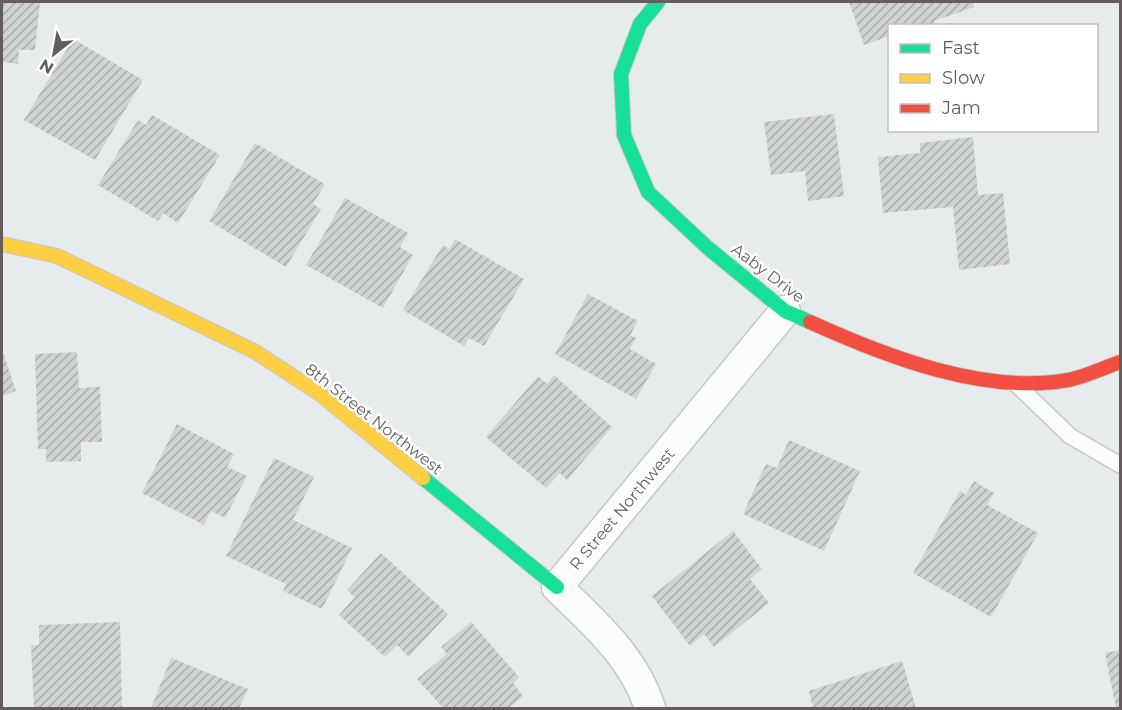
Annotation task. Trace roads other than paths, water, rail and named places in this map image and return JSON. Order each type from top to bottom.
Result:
[{"type":"street","name":"Aaby Drive","points":[[658,2],[640,24],[621,74],[624,135],[648,192],[708,248],[785,311],[850,340],[947,373],[1014,382],[1068,380],[1120,362]]},
{"type":"street","name":"8th Street Northwest","points":[[2,244],[57,256],[254,351],[320,394],[557,587]]},
{"type":"street","name":"R Street Northwest","points":[[650,708],[643,686],[617,646],[557,587],[785,311]]},
{"type":"lane","points":[[1014,382],[1070,436],[1120,465]]}]
